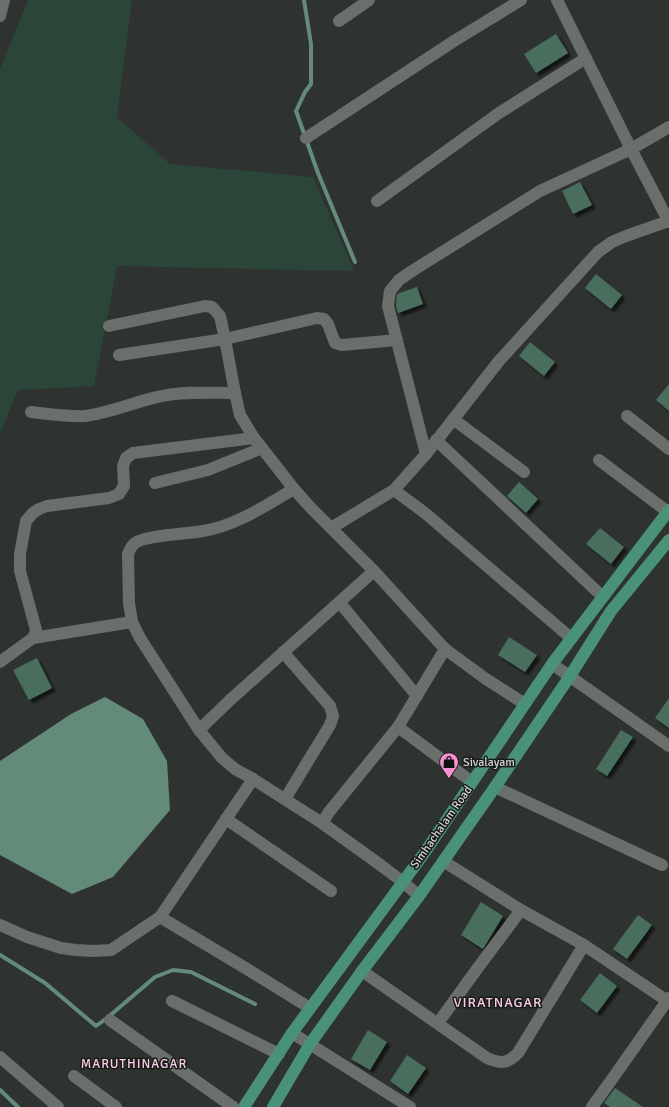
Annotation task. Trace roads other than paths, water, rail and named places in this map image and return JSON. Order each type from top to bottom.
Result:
[{"type":"main road","name":"Simhachalam Road","points":[[244,1107],[292,1033],[403,882],[552,664],[668,511]]},
{"type":"main road","points":[[273,1107],[310,1044],[362,971],[419,896],[495,787],[611,612],[669,540]]},
{"type":"street","points":[[0,16],[4,0]]},
{"type":"street","points":[[339,21],[370,0]]},
{"type":"street","points":[[306,138],[454,41],[521,0]]},
{"type":"street","points":[[332,528],[394,490],[426,454],[499,361],[598,252],[612,242],[626,236],[669,222],[557,0]]},
{"type":"street","points":[[377,201],[499,113],[586,58]]},
{"type":"street","points":[[426,454],[388,306],[390,291],[399,280],[540,191],[631,149],[669,127]]},
{"type":"street","points":[[109,326],[205,306],[212,307],[220,316],[226,339],[240,415],[254,438],[294,489],[374,571],[445,649],[486,679],[525,704]]},
{"type":"street","points":[[119,355],[226,339],[317,318],[324,319],[328,324],[335,343],[342,345],[397,340]]},
{"type":"street","points":[[31,412],[69,416],[86,416],[162,396],[180,393],[235,393]]},
{"type":"street","points":[[627,416],[669,449]]},
{"type":"street","points":[[453,419],[524,472]]},
{"type":"street","points":[[33,638],[36,630],[20,571],[20,554],[26,521],[33,513],[39,508],[47,506],[109,498],[119,494],[124,486],[123,466],[126,458],[133,453],[254,438]]},
{"type":"street","points":[[436,440],[603,596]]},
{"type":"street","points":[[155,483],[208,470],[262,448]]},
{"type":"street","points":[[599,460],[668,511]]},
{"type":"street","points":[[294,489],[255,512],[232,523],[205,531],[144,539],[133,544],[128,554],[129,603],[132,622],[140,638],[199,730],[222,758],[235,769],[252,778],[322,823],[403,882],[419,896]]},
{"type":"street","points":[[394,490],[425,514],[572,638]]},
{"type":"street","points":[[199,730],[229,701],[374,571]]},
{"type":"street","points":[[340,602],[417,696]]},
{"type":"street","points":[[0,662],[33,638],[132,622]]},
{"type":"street","points":[[322,823],[329,812],[398,727],[445,649]]},
{"type":"street","points":[[283,652],[330,706],[333,716],[330,725],[284,799]]},
{"type":"street","points":[[552,664],[669,746]]},
{"type":"street","points":[[398,727],[472,782]]},
{"type":"street","points":[[0,925],[45,943],[76,950],[111,950],[160,917],[252,778]]},
{"type":"street","points":[[495,787],[662,865]]},
{"type":"street","points":[[226,819],[331,891]]},
{"type":"street","points":[[443,861],[521,910],[584,945],[668,1000],[592,1107]]},
{"type":"street","points":[[438,1023],[521,910]]},
{"type":"street","points":[[160,917],[310,1008]]},
{"type":"street","points":[[362,971],[487,1058],[496,1062],[504,1062],[511,1060],[518,1053],[584,945]]},
{"type":"street","points":[[172,1001],[279,1054]]},
{"type":"street","points":[[110,1020],[234,1107]]},
{"type":"street","points":[[292,1033],[410,1107]]},
{"type":"street","points":[[0,1057],[58,1107]]},
{"type":"street","points":[[74,1076],[116,1107]]},
{"type":"waterway","points":[[304,0],[311,44],[311,84],[305,92],[296,111],[318,173],[355,262]]},
{"type":"waterway","points":[[0,955],[45,983],[96,1026],[155,977],[173,970],[191,972],[255,1004]]},
{"type":"waterway","points":[[0,1090],[18,1107]]},
{"type":"place","name":"Sivalayam","points":[[449,779]]},
{"type":"district","name":"VIRATNAGAR","points":[[498,1002]]},
{"type":"district","name":"MARUTHINAGAR","points":[[134,1063]]}]
